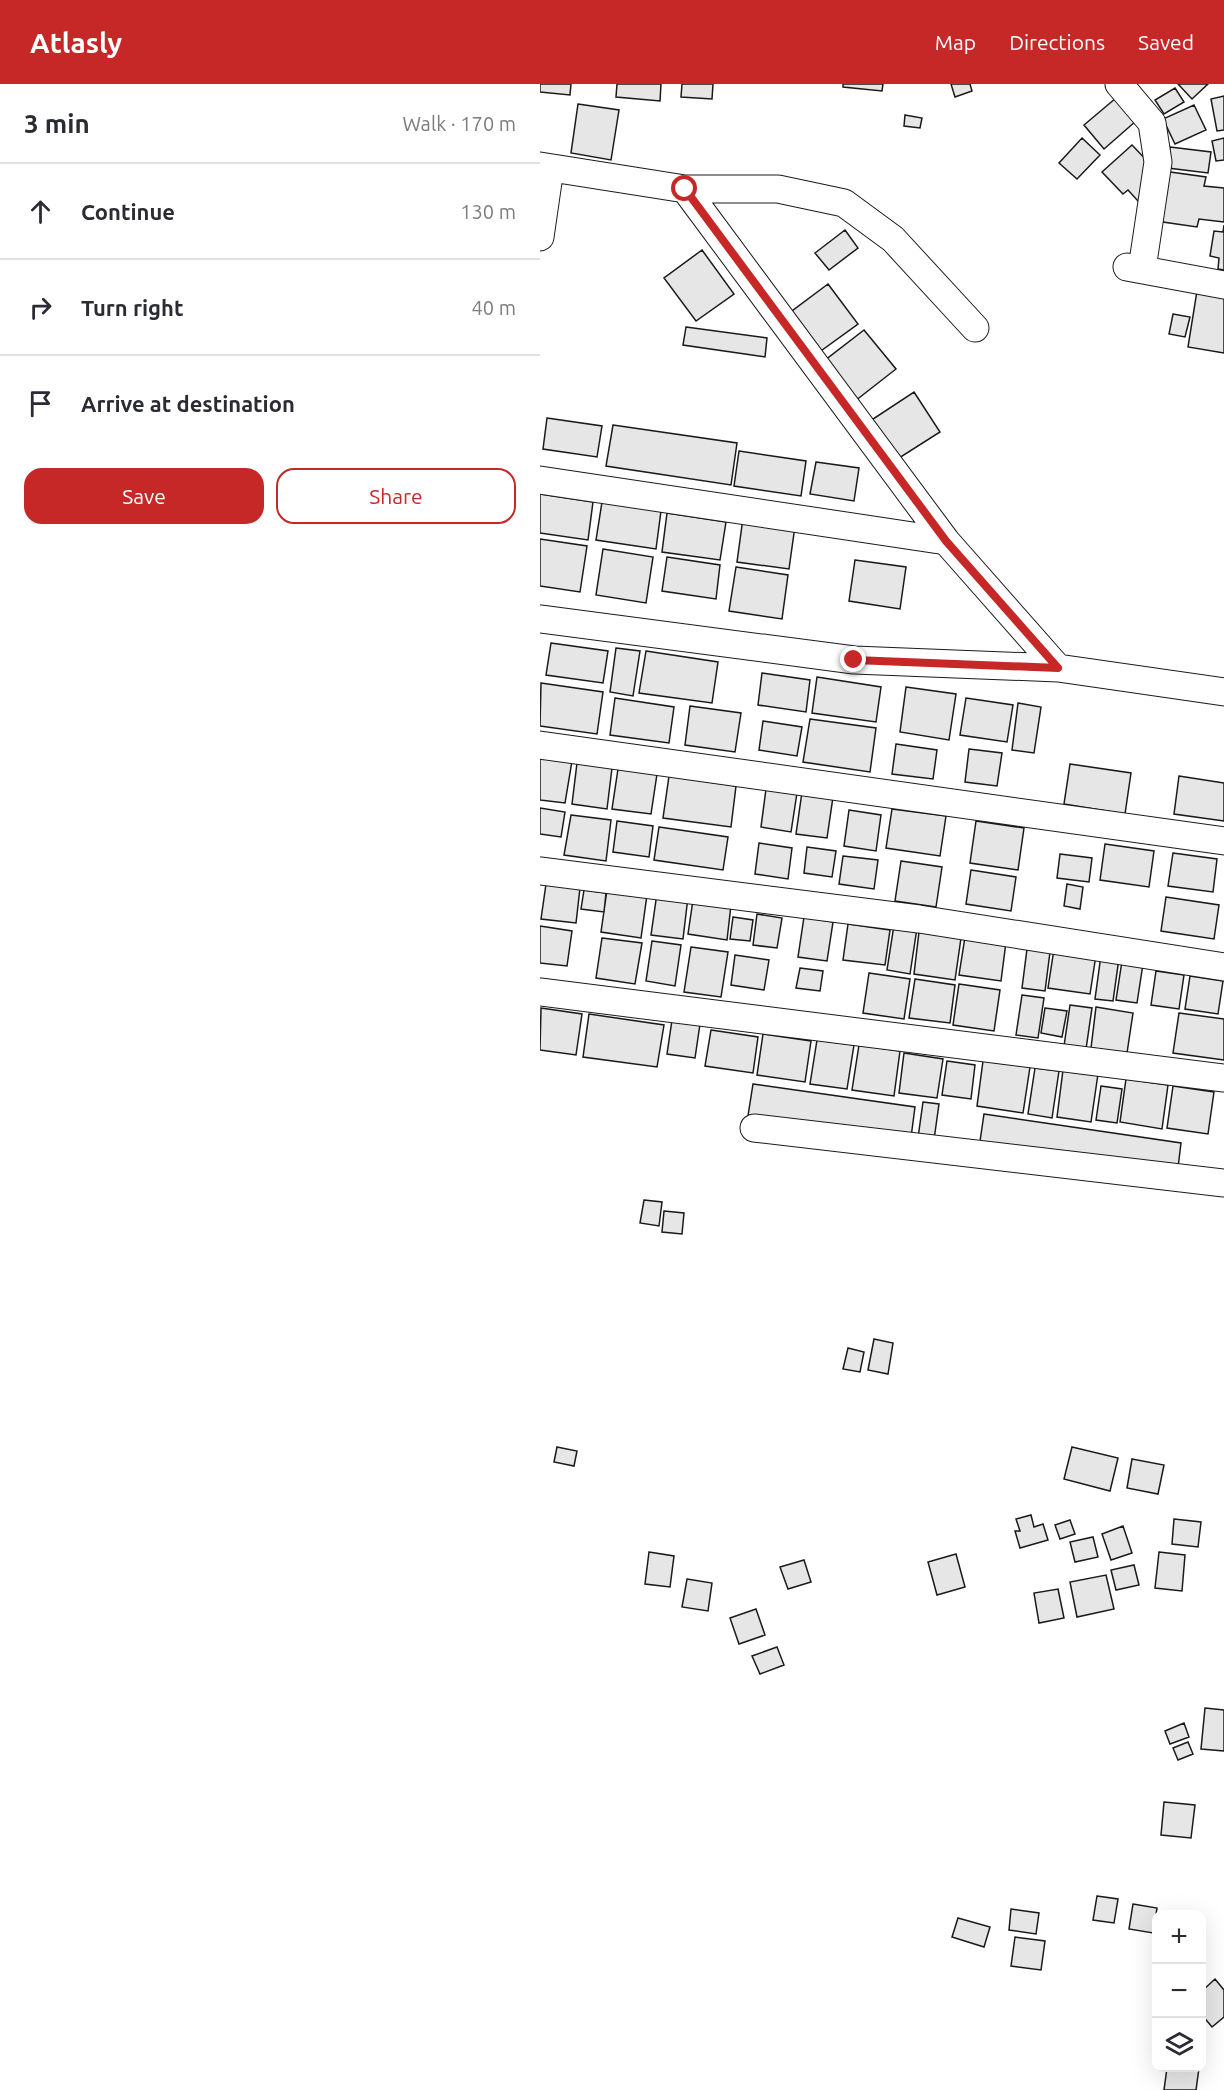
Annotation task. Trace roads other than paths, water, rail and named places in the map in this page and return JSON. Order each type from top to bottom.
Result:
[{"type":"street","points":[[1119,84],[1152,123],[1158,162],[1135,268],[1224,285]]},
{"type":"street","points":[[540,237],[545,167],[685,189],[778,189],[844,203],[893,239],[975,328]]},
{"type":"street","points":[[685,189],[946,541],[1058,668]]},
{"type":"street","points":[[540,480],[946,541]]},
{"type":"street","points":[[540,619],[854,660],[1058,668],[1224,692]]},
{"type":"street","points":[[540,745],[1224,841]]},
{"type":"street","points":[[540,871],[919,920],[1224,967]]},
{"type":"street","points":[[540,992],[1224,1078]]},
{"type":"street","points":[[753,1128],[1224,1183]]}]
